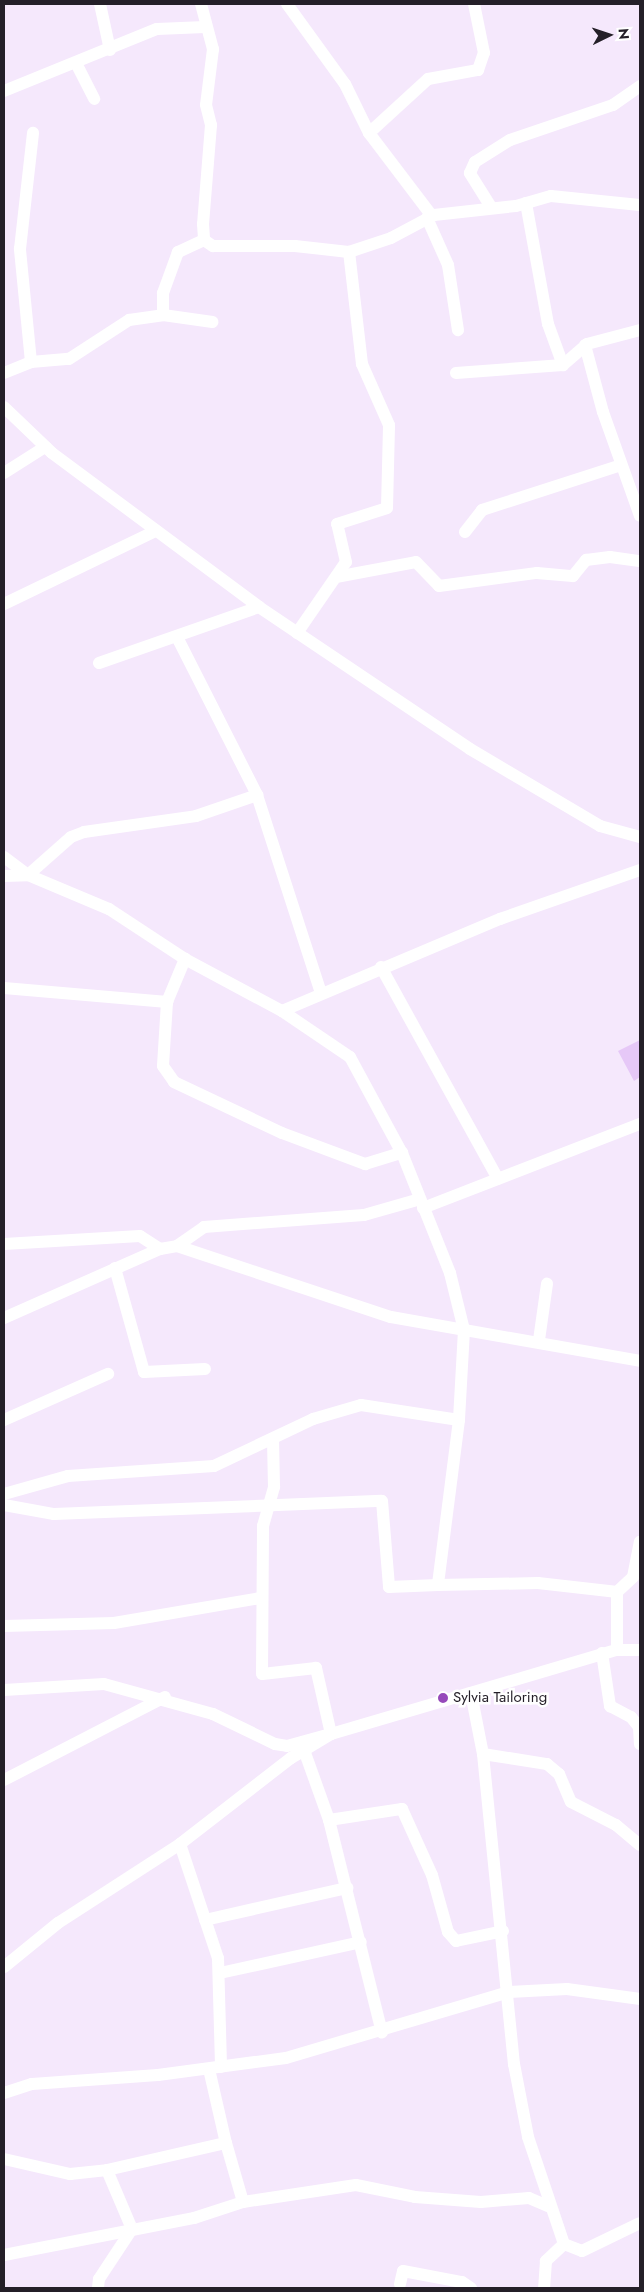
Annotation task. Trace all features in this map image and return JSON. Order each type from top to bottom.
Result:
[{"type":"street","points":[[100,4],[110,50]]},
{"type":"street","points":[[201,4],[205,27],[213,49],[206,105],[211,125],[204,240]]},
{"type":"street","points":[[287,4],[345,84],[370,133],[430,217],[448,265],[458,330]]},
{"type":"street","points":[[370,133],[428,79],[478,70],[484,53],[474,4]]},
{"type":"street","points":[[4,91],[77,65],[157,29],[205,27]]},
{"type":"street","points":[[77,65],[94,99]]},
{"type":"street","points":[[491,207],[470,173],[475,162],[510,140],[613,105],[640,86]]},
{"type":"street","points":[[31,362],[20,249],[33,133]]},
{"type":"street","points":[[204,240],[213,246],[295,246],[349,252],[391,238],[430,217],[491,207],[574,196],[640,205]]},
{"type":"street","points":[[526,203],[548,324],[563,365]]},
{"type":"street","points":[[163,315],[163,293],[178,252],[204,240]]},
{"type":"street","points":[[297,633],[346,562],[337,524],[387,508],[390,425],[362,364],[349,252]]},
{"type":"street","points":[[4,373],[31,362],[69,359],[130,320],[163,315],[213,322]]},
{"type":"street","points":[[456,373],[563,365],[585,346],[640,330]]},
{"type":"street","points":[[585,346],[621,465],[640,516]]},
{"type":"street","points":[[4,407],[45,447],[156,531],[297,633],[470,749],[600,826],[640,837]]},
{"type":"street","points":[[4,473],[45,447]]},
{"type":"street","points":[[465,532],[482,510],[621,465]]},
{"type":"street","points":[[4,604],[156,531]]},
{"type":"street","points":[[336,577],[416,562],[439,586],[537,573],[573,576],[586,560],[610,556],[640,561]]},
{"type":"street","points":[[99,663],[259,607]]},
{"type":"street","points":[[177,637],[257,795],[321,993]]},
{"type":"street","points":[[4,876],[28,875],[71,837],[196,816],[257,795]]},
{"type":"street","points":[[4,856],[28,875],[109,909],[185,959],[282,1011],[350,1057],[402,1153],[450,1273],[464,1330],[459,1420],[438,1585]]},
{"type":"street","points":[[282,1011],[381,967],[500,919],[640,870]]},
{"type":"street","points":[[185,959],[167,1002],[162,1066],[174,1082],[282,1132],[364,1164],[402,1153]]},
{"type":"street","points":[[381,967],[498,1179]]},
{"type":"street","points":[[4,988],[167,1002]]},
{"type":"street","points":[[4,1318],[160,1249],[177,1246],[204,1227],[364,1215],[422,1204],[498,1179],[640,1124]]},
{"type":"street","points":[[4,1244],[140,1236],[160,1249]]},
{"type":"street","points":[[177,1246],[391,1317],[464,1330],[539,1340],[640,1361]]},
{"type":"street","points":[[115,1268],[144,1372],[205,1369]]},
{"type":"street","points":[[539,1340],[547,1284]]},
{"type":"street","points":[[4,1420],[108,1374]]},
{"type":"street","points":[[4,1494],[74,1476],[200,1469],[273,1441],[313,1419],[361,1405],[459,1420]]},
{"type":"street","points":[[273,1441],[274,1487],[267,1509],[261,1598],[262,1674],[316,1668],[331,1734]]},
{"type":"street","points":[[4,1505],[54,1514],[267,1509],[382,1501],[388,1587],[538,1583],[617,1592]]},
{"type":"street","points":[[617,1650],[617,1592],[633,1577],[640,1542]]},
{"type":"street","points":[[4,1626],[114,1623],[261,1598]]},
{"type":"street","points":[[4,1690],[104,1684],[165,1697],[213,1714],[275,1744],[287,1746],[471,1693],[523,1681],[602,1653],[617,1650],[640,1650]]},
{"type":"street","points":[[602,1653],[610,1706],[631,1717],[639,1727],[640,1744]]},
{"type":"street","points":[[471,1693],[483,1754],[518,2083],[548,2206],[564,2244],[582,2251],[640,2223]]},
{"type":"street","points":[[4,1780],[165,1697]]},
{"type":"street","points":[[4,1967],[58,1923],[180,1844],[304,1750],[331,1734]]},
{"type":"street","points":[[304,1750],[328,1820],[347,1888],[382,2032]]},
{"type":"street","points":[[483,1754],[547,1764],[559,1774],[571,1802],[616,1825],[640,1845]]},
{"type":"street","points":[[328,1820],[402,1809],[432,1874],[448,1932],[456,1941],[503,1931]]},
{"type":"street","points":[[180,1844],[206,1920],[220,1973],[215,2068],[226,2143],[244,2202]]},
{"type":"street","points":[[206,1920],[347,1888]]},
{"type":"street","points":[[220,1973],[361,1942]]},
{"type":"street","points":[[4,2093],[32,2084],[215,2068],[286,2058],[382,2032],[509,1992],[568,1989],[640,1999]]},
{"type":"street","points":[[4,2159],[63,2173],[107,2170],[226,2143]]},
{"type":"street","points":[[107,2170],[132,2230]]},
{"type":"street","points":[[4,2255],[194,2218],[244,2202],[356,2185],[415,2197],[481,2202],[529,2198],[548,2206]]},
{"type":"street","points":[[98,2288],[99,2278],[132,2230]]},
{"type":"street","points":[[544,2288],[546,2261],[564,2244]]},
{"type":"street","points":[[400,2284],[402,2271],[462,2282],[471,2288]]},
{"type":"shaded area","points":[[640,1040],[640,1077],[634,1081],[618,1051]]},
{"type":"place","name":"Sylvia Tailoring","points":[[443,1698]]}]
